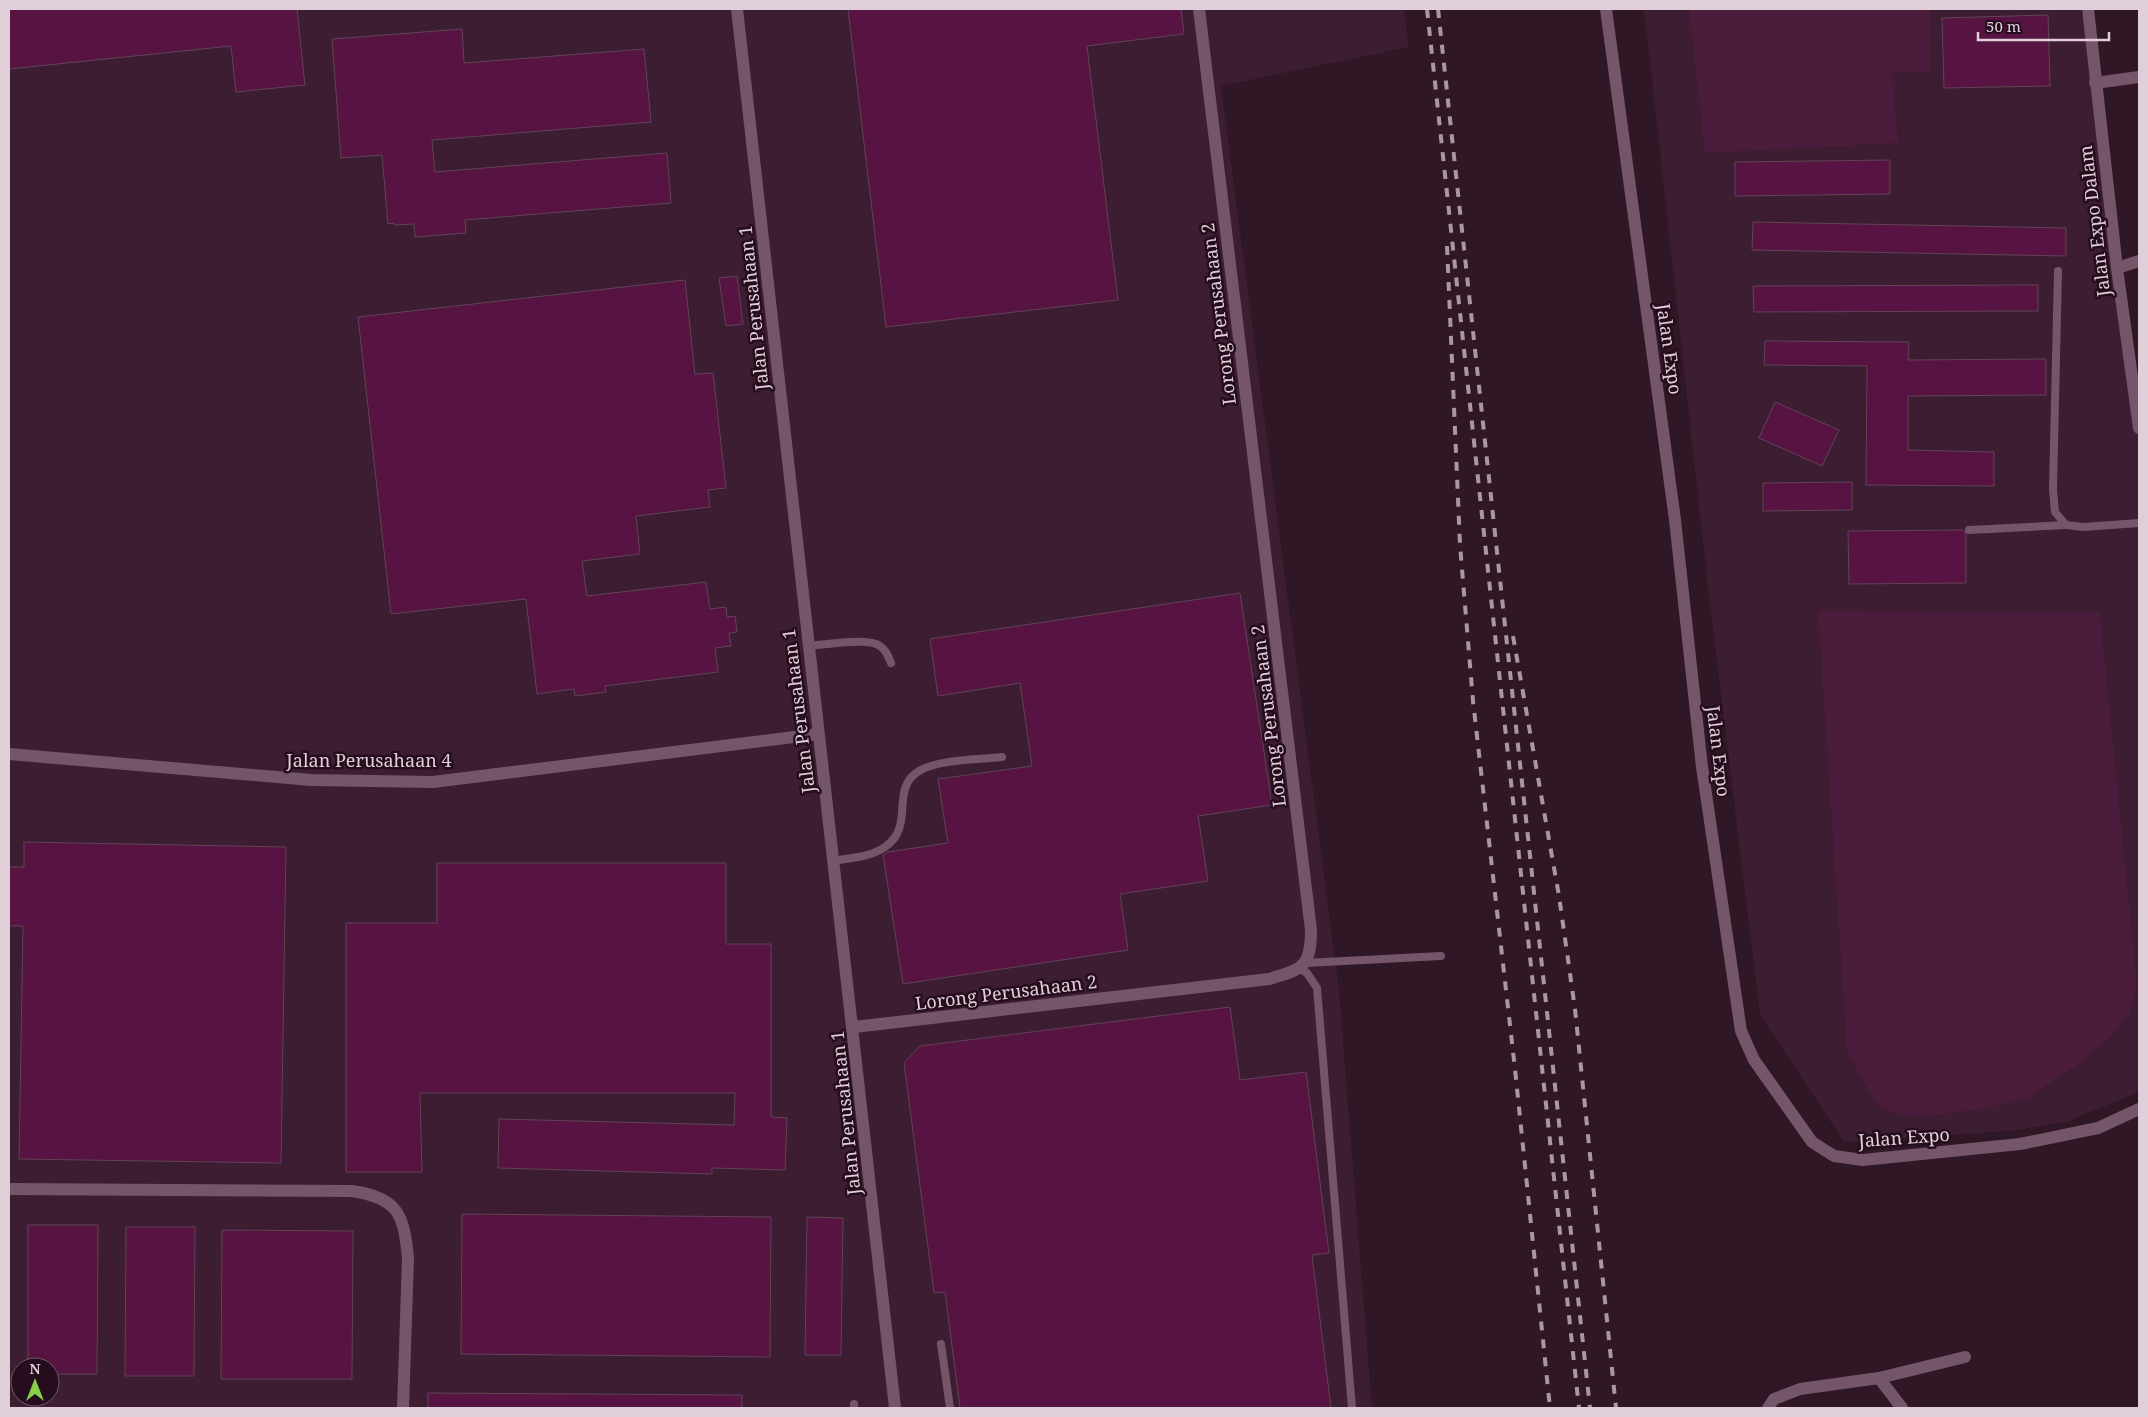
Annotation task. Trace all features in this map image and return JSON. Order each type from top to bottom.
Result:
[{"type":"street","name":"Jalan Perusahaan 1","points":[[737,9],[896,1408]]},
{"type":"street","name":"Lorong Perusahaan 2","points":[[854,1028],[1269,979],[1303,966],[1311,948],[1311,930],[1199,9]]},
{"type":"street","name":"Jalan Expo","points":[[1606,9],[1675,520],[1702,767],[1741,1031],[1754,1060],[1812,1142],[1834,1156],[1863,1160],[2020,1144],[2098,1128],[2139,1109]]},
{"type":"street","name":"Jalan Expo Dalam","points":[[2088,9],[2117,268],[2139,428]]},
{"type":"street","points":[[2095,83],[2139,77]]},
{"type":"street","points":[[2117,268],[2139,261]]},
{"type":"street","name":"Jalan Perusahaan 4","points":[[9,754],[311,780],[433,782],[818,734]]},
{"type":"street","points":[[9,1189],[352,1191],[373,1194],[391,1203],[400,1217],[406,1237],[408,1259],[403,1408]]},
{"type":"street","points":[[1768,1408],[1774,1399],[1800,1389],[1879,1378],[1965,1357]]},
{"type":"street","points":[[1879,1378],[1902,1408]]},
{"type":"lane","points":[[2058,271],[2053,489],[2055,512],[2066,524]]},
{"type":"lane","points":[[1969,530],[2066,524],[2083,528],[2139,523]]},
{"type":"lane","points":[[808,646],[866,642],[879,644],[886,652],[891,663]]},
{"type":"lane","points":[[833,861],[869,854],[884,848],[898,835],[902,815],[902,796],[907,782],[919,771],[938,764],[1002,757]]},
{"type":"lane","points":[[1352,1408],[1317,988],[1303,966],[1441,956]]},
{"type":"lane","points":[[941,1344],[950,1408]]},
{"type":"shaded area","points":[[9,9],[1404,9],[1409,47],[1221,86],[1339,990],[1372,1408],[9,1408]]},
{"type":"shaded area","points":[[1644,9],[2081,9],[2139,394],[2139,1092],[2066,1122],[2010,1131],[1844,1142],[1760,1014],[1710,604]]},
{"type":"shaded area","points":[[1689,9],[1931,9],[1929,72],[1892,73],[1898,143],[1705,153]]},
{"type":"shaded area","points":[[1818,611],[2100,613],[2137,984],[2129,1014],[2106,1041],[2073,1068],[2027,1098],[1975,1110],[1932,1115],[1900,1115],[1877,1105],[1847,1052]]},
{"type":"building","points":[[9,9],[297,9],[305,85],[236,92],[231,46],[9,69]]},
{"type":"building","points":[[848,9],[1181,9],[1184,34],[1087,46],[1118,300],[886,327]]},
{"type":"building","points":[[2048,15],[2050,86],[1944,88],[1942,18]]},
{"type":"building","points":[[462,29],[464,63],[644,49],[651,122],[432,140],[435,172],[667,153],[671,203],[465,220],[466,233],[415,237],[414,224],[388,224],[382,155],[341,158],[332,39]]},
{"type":"building","points":[[1890,160],[1890,194],[1735,196],[1735,162]]},
{"type":"building","points":[[1753,222],[2066,228],[2066,256],[1752,250]]},
{"type":"building","points":[[737,276],[743,324],[726,326],[719,278]]},
{"type":"building","points":[[685,280],[695,374],[713,373],[726,488],[708,490],[710,507],[636,516],[640,554],[582,561],[587,596],[706,582],[710,609],[726,607],[727,617],[735,616],[737,632],[729,633],[731,646],[715,648],[718,672],[605,686],[606,692],[575,696],[574,689],[537,694],[526,599],[391,614],[358,317]]},
{"type":"building","points":[[2038,285],[2038,311],[1754,312],[1753,286]]},
{"type":"building","points":[[1765,341],[1909,342],[1908,360],[2046,359],[2046,395],[1908,396],[1908,450],[1994,452],[1994,486],[1866,485],[1867,366],[1764,365]]},
{"type":"building","points":[[1775,402],[1839,430],[1822,466],[1759,438]]},
{"type":"building","points":[[1852,482],[1852,510],[1763,511],[1763,483]]},
{"type":"building","points":[[1963,530],[1966,535],[1966,583],[1849,584],[1848,531]]},
{"type":"building","points":[[1240,593],[1272,805],[1198,816],[1208,881],[1120,894],[1128,950],[903,984],[883,855],[888,852],[948,843],[938,779],[1032,766],[1020,683],[938,696],[930,639]]},
{"type":"building","points":[[24,842],[286,847],[281,1163],[19,1159],[23,926],[9,926],[9,867],[24,867]]},
{"type":"building","points":[[437,863],[726,863],[726,944],[771,944],[771,1117],[787,1118],[785,1170],[712,1168],[712,1174],[498,1168],[499,1119],[734,1125],[735,1093],[420,1093],[422,1172],[346,1172],[346,923],[437,923]]},
{"type":"building","points":[[1230,1007],[1240,1080],[1306,1072],[1329,1253],[1312,1255],[1331,1408],[960,1408],[945,1292],[934,1293],[904,1063],[920,1046]]},
{"type":"building","points":[[462,1214],[771,1217],[770,1357],[461,1354]]},
{"type":"building","points":[[807,1217],[843,1218],[841,1355],[805,1355]]},
{"type":"building","points":[[28,1225],[98,1225],[97,1374],[60,1374],[60,1357],[28,1357]]},
{"type":"building","points":[[126,1227],[195,1227],[194,1376],[125,1376]]},
{"type":"building","points":[[222,1230],[353,1231],[352,1379],[221,1379]]},
{"type":"building","points":[[428,1393],[742,1395],[742,1408],[428,1408]]},
{"type":"railway","points":[[1427,9],[1579,1408]]},
{"type":"railway","points":[[1438,9],[1590,1408]]},
{"type":"railway","points":[[1447,246],[1460,545],[1473,701],[1515,1069],[1550,1408]]},
{"type":"railway","points":[[1513,636],[1559,896],[1575,1009],[1616,1408]]}]
